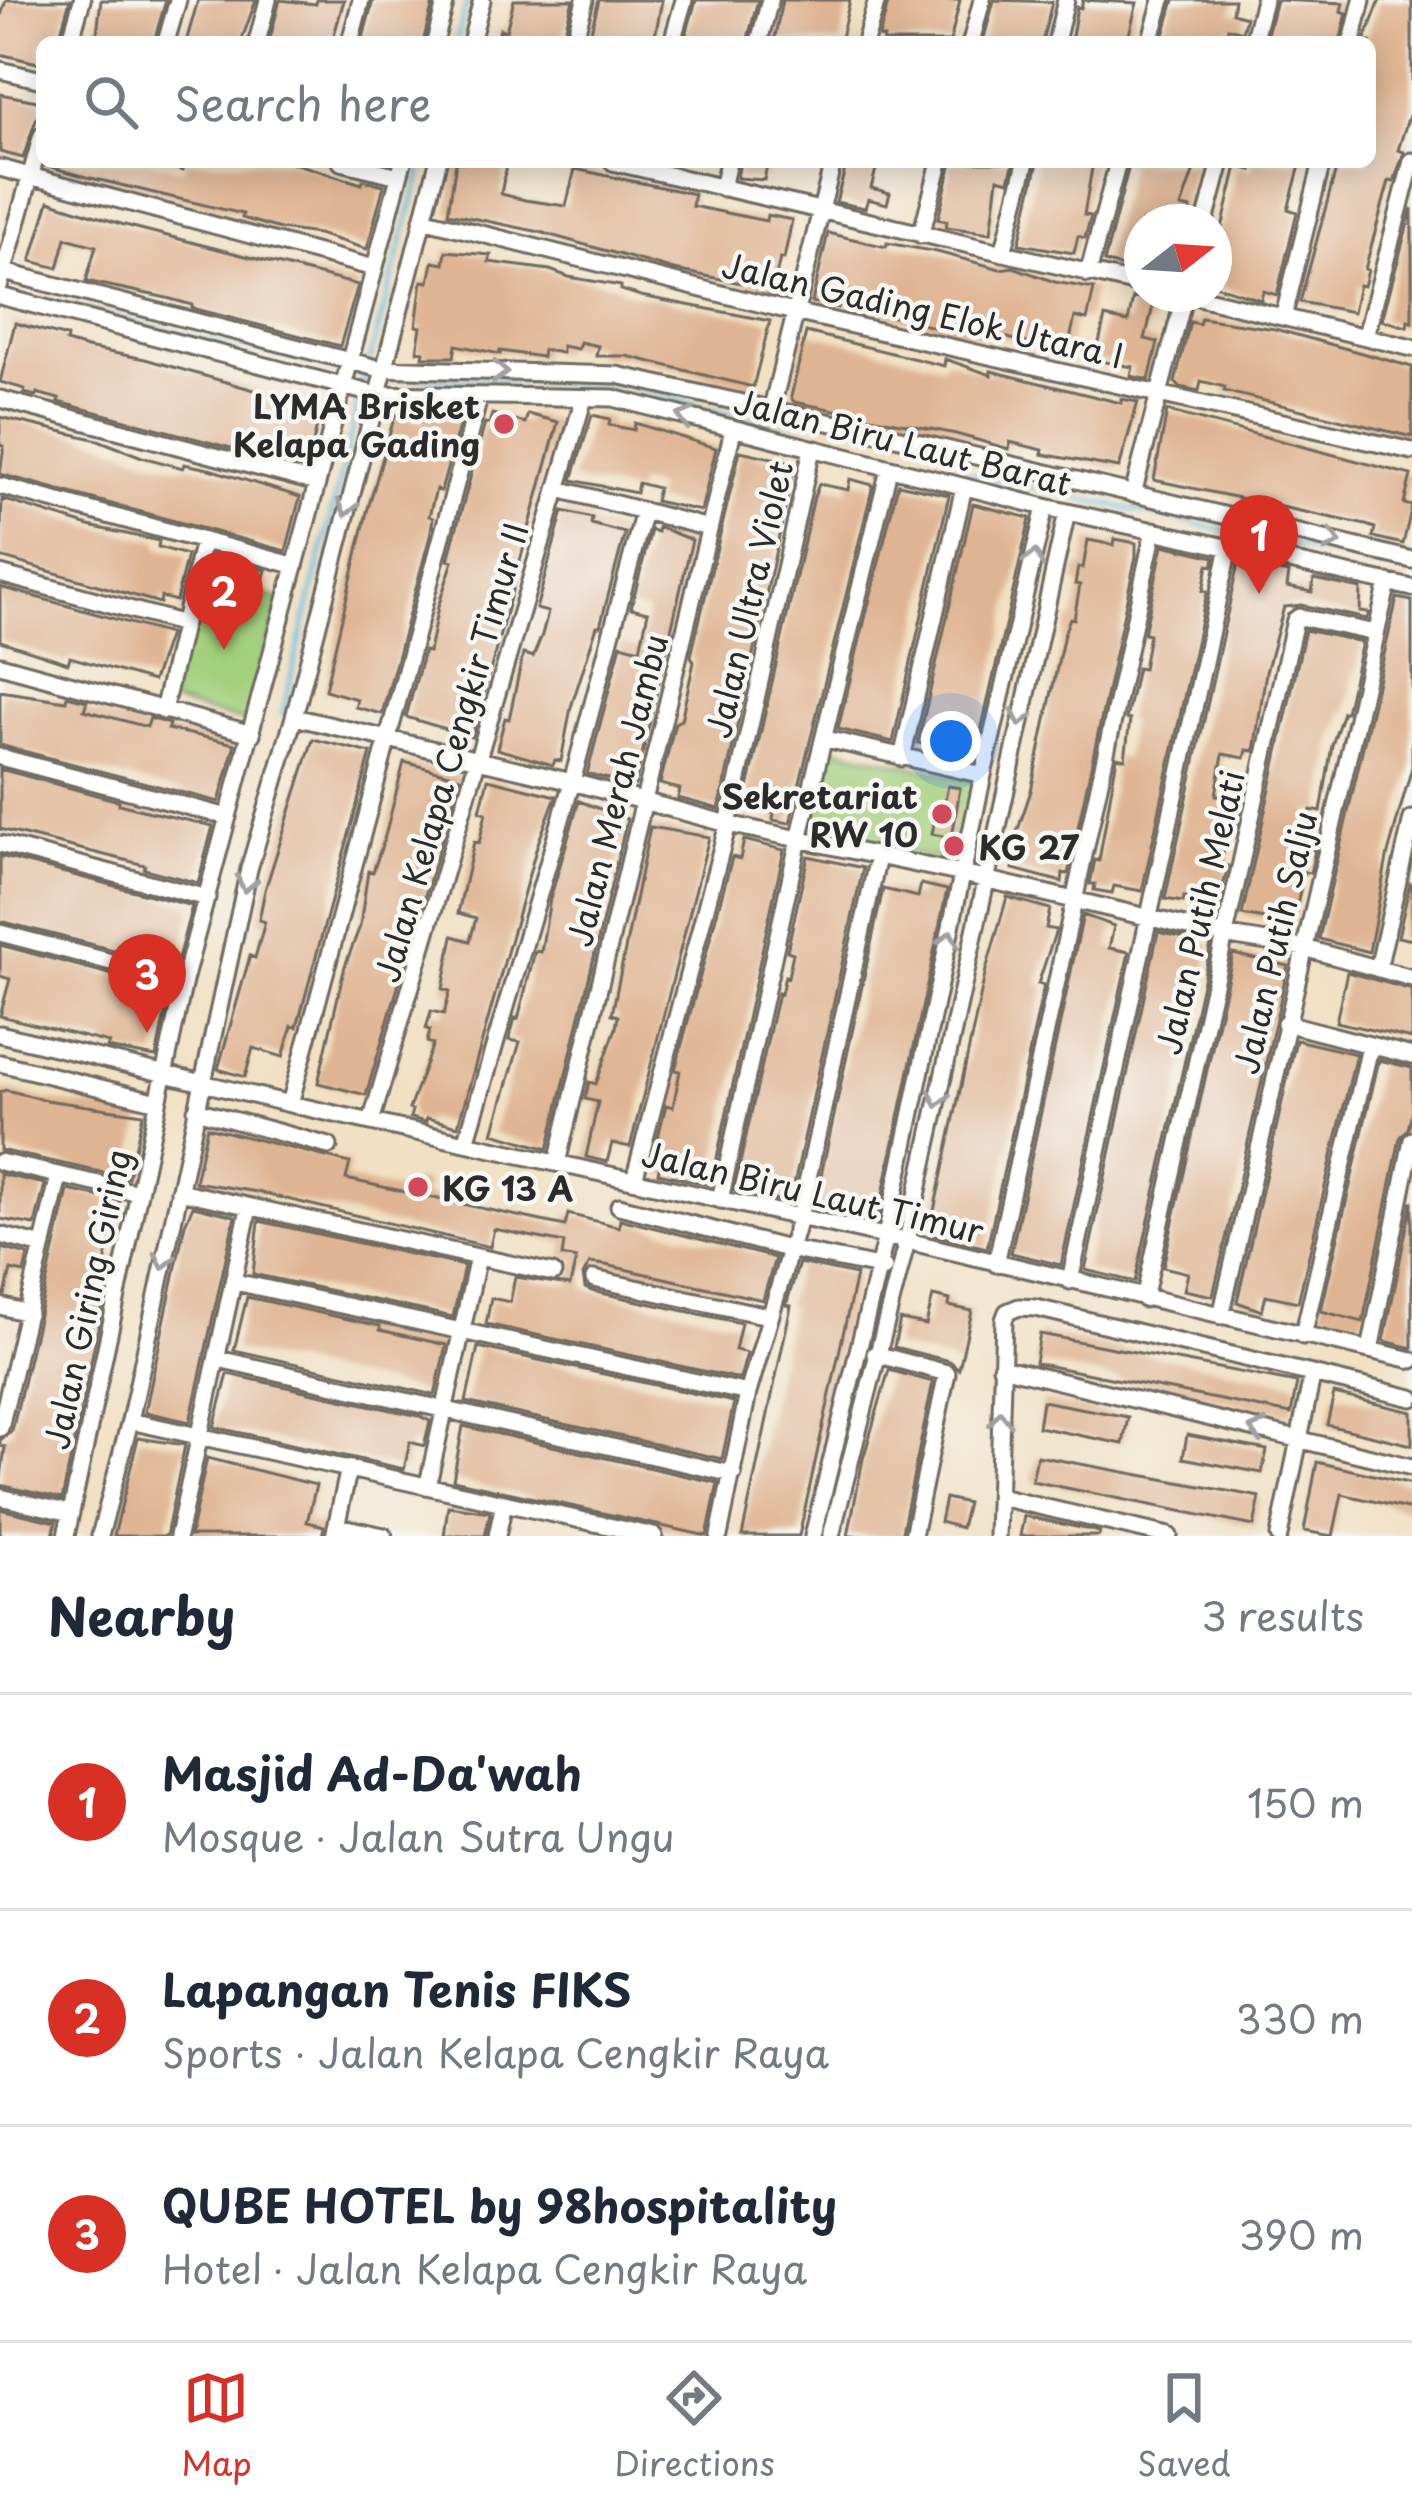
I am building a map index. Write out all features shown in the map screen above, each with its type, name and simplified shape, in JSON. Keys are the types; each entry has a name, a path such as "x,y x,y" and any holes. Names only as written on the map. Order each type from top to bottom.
{"street":[{"path":"72,36 82,0"},
{"path":"168,36 178,0"},
{"path":"259,36 268,0"},
{"path":"352,36 361,0"},
{"path":"437,36 446,0"},
{"path":"473,36 482,0"},
{"path":"576,36 585,0"},
{"path":"674,36 684,0"},
{"path":"761,36 770,0"},
{"path":"867,36 877,0"},
{"path":"973,36 982,0"},
{"path":"1057,36 1066,0"},
{"path":"1152,36 1162,0"},
{"path":"1255,36 1264,0"},
{"path":"1353,36 1362,0"},
{"path":"0,70 36,79"},
{"path":"36,154 1,276 349,375"},
{"path":"1366,335 1412,161"},
{"path":"100,1536 183,1192 200,1085 249,869 296,711 436,168"},
{"path":"650,168 1124,281"},
{"path":"722,188 727,168"},
{"path":"771,411 831,168"},
{"path":"921,235 938,168"},
{"path":"1003,253 1024,168"},
{"path":"1088,274 1116,168"},
{"path":"1210,204 1219,168"},
{"path":"1285,315 1321,168"},
{"path":"0,169 374,268"},
{"name":"Jalan Giring Giring","path":"66,1536 184,981 293,565 349,375 398,171"},
{"name":"Jalan Gading Elok Utara I","path":"422,219 794,312 1412,451"},
{"path":"0,296 349,375 381,369 617,375 1412,560"},
{"path":"1232,304 1412,348"},
{"path":"1133,494 1181,312"},
{"name":"Jalan Biru Laut Barat","path":"349,375 375,393 613,398 1045,508 1412,588"},
{"path":"290,1104 479,398"},
{"name":"Jalan Kelapa Cengkir Timur II","path":"371,1122 584,398"},
{"path":"0,399 317,483"},
{"name":"Jalan Merah Jambu","path":"556,1163 733,430"},
{"name":"Jalan Ultra Violet","path":"634,1180 728,824 812,449"},
{"path":"720,1200 799,839 889,470"},
{"path":"0,486 293,565"},
{"path":"902,758 964,487"},
{"path":"558,489 710,528"},
{"path":"813,1536 886,1239 983,775 1045,508"},
{"path":"466,1143 572,782 644,511"},
{"path":"831,1536 899,1273 1066,512"},
{"path":"996,1264 1154,530"},
{"path":"164,711 203,542"},
{"path":"1070,1281 1228,547"},
{"path":"0,574 184,624"},
{"name":"Jalan Putih Salju","path":"1221,1316 1388,582"},
{"name":"Jalan Putih Melati","path":"1144,1299 1295,620 1376,633"},
{"path":"1015,642 1037,646"},
{"path":"0,665 252,734"},
{"path":"296,711 353,723 358,730 388,739 728,824 1223,935 1304,948 1412,979"},
{"path":"826,740 983,775"},
{"path":"0,757 228,817"},
{"path":"1378,969 1412,819"},
{"path":"0,844 207,898"},
{"path":"719,1536 748,1393 798,1221 878,857"},
{"path":"0,932 184,981"},
{"path":"1285,1024 1412,1056"},
{"name":"Jalan Biru Laut Timur","path":"0,1034 200,1085 634,1180 798,1221 886,1239 907,1238 996,1264 1412,1360"},
{"path":"1303,1336 1370,1047"},
{"path":"0,1063 158,1101"},
{"path":"196,1107 329,1146"},
{"path":"1370,1350 1412,1140"},
{"path":"0,1162 140,1193"},
{"path":"0,1429 59,1176"},
{"path":"183,1192 477,1265 553,1273"},
{"name":"Jalan Biru Laut Timur","path":"619,1206 899,1273"},
{"path":"178,1536 249,1208"},
{"path":"890,1218 907,1238"},
{"path":"0,1235 43,1246"},
{"path":"428,1484 477,1265"},
{"path":"594,1279 768,1316"},
{"path":"235,1282 748,1393"},
{"path":"0,1306 28,1313"},
{"path":"997,1536 1006,1312 1023,1306 1412,1398"},
{"path":"875,1354 947,1373 913,1536"},
{"path":"218,1359 733,1474"},
{"path":"1001,1367 1412,1467"},
{"path":"1279,1536 1312,1377"},
{"path":"130,1420 654,1536"},
{"path":"349,1468 336,1531 384,1536"},
{"path":"999,1496 1169,1536"},
{"path":"0,1497 71,1514"},
{"path":"497,1536 504,1503"}],"green space":[{"path":"199,578 280,599 250,723 168,702"},
{"path":"830,747 977,781 957,864 810,830"}],"building":[{"path":"6,0 70,0 60,36 36,36 36,63 0,54 0,19"},
{"path":"101,0 166,0 156,36 97,36"},
{"path":"198,0 256,0 243,36 188,36"},
{"path":"280,0 316,4 317,0 344,0 334,36 271,36"},
{"path":"373,0 434,0 425,36 364,36"},
{"path":"514,0 573,0 564,36 498,36 500,29 506,31"},
{"path":"599,0 662,0 655,36 590,36"},
{"path":"696,0 758,0 749,36 686,36"},
{"path":"782,0 850,0 841,36 775,36"},
{"path":"889,0 960,0 951,36 879,36"},
{"path":"994,0 1052,2 1044,36 985,36"},
{"path":"1083,0 1137,3 1129,36 1072,36 1077,7 1081,8"},
{"path":"1174,0 1234,0 1232,13 1246,17 1242,32 1228,28 1220,36 1164,36"},
{"path":"1276,0 1343,3 1341,11 1347,13 1341,36 1267,36"},
{"path":"1380,0 1412,0 1412,106 1398,150 1404,152 1394,182 1389,181 1364,286 1359,285 1353,312 1300,302 1336,168 1376,168 1376,36 1366,36"},
{"path":"0,94 36,101 36,120 23,158 0,152"},
{"path":"53,168 310,168 362,184 363,180 384,185 367,249"},
{"path":"455,168 506,168 501,194 566,206 575,169 694,194 692,206 766,221 767,215 792,220 773,289 674,270 540,232 448,213"},
{"path":"739,168 767,168 764,180 737,178"},
{"path":"845,168 876,168 871,188 890,193 887,204 868,199 865,208 836,202"},
{"path":"951,168 1012,168 1009,181 998,178 991,233 946,227 947,221 938,219"},
{"path":"1037,168 1092,168 1084,215 1091,216 1085,238 1078,236 1074,253 1019,244"},
{"path":"1128,168 1195,168 1182,204 1124,204 1124,268 1104,262"},
{"path":"1237,168 1299,168 1288,209 1297,212 1277,295 1263,291 1261,300 1232,291 1232,204 1228,204"},
{"path":"49,201 358,285 340,346 167,298 86,281 96,246 66,238 58,268 31,261"},
{"path":"1412,208 1412,322 1408,320 1407,327 1382,320"},
{"path":"828,233 886,247 887,243 937,252 1000,269 1013,267 1094,289 1087,320 1075,317 1067,353 1008,338 953,332 839,303 838,308 812,302"},
{"path":"446,251 491,255 489,262 550,270 621,286 641,296 770,321 753,387 627,356 596,356 598,346 580,342 578,349 562,346 562,353 543,350 542,357 456,345 454,357 423,357 424,352 417,351 421,327 416,326 422,281 429,282 433,262 444,264"},
{"path":"1130,312 1152,312 1145,339 1158,342 1149,380 1131,376 1133,367 1095,360 1105,317 1128,322"},
{"path":"1201,318 1275,329 1412,367 1412,437 1224,391 1225,387 1201,381 1199,391 1180,387 1175,382 1190,322 1199,324"},
{"path":"15,323 67,337 66,342 87,348 145,359 321,409 307,468 24,393 25,389 0,382"},
{"path":"806,332 944,366 945,359 991,375 991,371 1121,403 1121,399 1138,402 1119,468 1042,454 1043,450 1010,442 1009,449 794,402 791,397"},
{"path":"1167,411 1411,475 1404,504 1412,506 1403,544 1373,537 1375,528 1366,525 1154,480"},
{"path":"426,412 449,419 451,414 462,416 441,491 436,489 430,536 382,714 355,707 357,699 325,690 395,415 423,422"},
{"path":"492,414 525,423 528,414 558,422 472,737 406,717 424,651 429,652 453,561 448,560 485,423 489,424"},
{"path":"592,415 610,419 609,425 634,430 635,423 716,448 701,511 655,501 658,488 638,483 636,493 572,480"},
{"path":"0,417 98,440 183,468 184,464 209,469 300,497 286,551 0,474 4,446 0,445"},
{"path":"740,451 795,463 719,809 678,798 680,789 660,784 675,723 681,720 694,662 691,656"},
{"path":"850,479 873,485 790,823 773,820 774,813 744,806 814,497 819,484 848,490"},
{"path":"898,484 949,495 893,742 838,729"},
{"path":"2,499 159,541 158,547 187,555 176,601 161,597 160,603 0,557"},
{"path":"973,504 1030,518 976,752 918,743"},
{"path":"563,511 625,533 600,626 571,707 561,761 553,765 497,749 505,718 509,719 523,654 533,657 542,635 548,612 536,609"},
{"path":"658,527 692,540 635,785 587,774 621,644 640,649 648,612 631,608 651,530 657,532"},
{"path":"1115,539 1136,543 1136,556 1068,874 1063,873 1062,882 1013,869 1019,842 1014,841 1031,791 1064,634 1070,618 1074,619 1078,567 1083,568 1088,540 1114,545"},
{"path":"1163,545 1215,557 1213,566 1208,565 1203,591 1207,592 1142,891 1114,886 1112,893 1094,890 1095,884 1090,884 1095,860 1099,861 1117,757 1125,759 1130,720 1126,719 1137,668 1143,669 1149,634 1144,633"},
{"path":"217,557 266,570 260,591 211,578"},
{"path":"1238,564 1289,573 1287,587 1312,592 1314,579 1361,589 1360,612 1369,613 1367,619 1301,605 1284,607 1266,672 1254,751 1247,750 1245,758 1223,754 1216,795 1242,799 1235,834 1227,832 1221,865 1228,866 1219,903 1165,899"},
{"path":"0,587 169,634 153,681 70,657 68,663 0,641"},
{"path":"1397,598 1412,601 1412,767 1388,853 1369,952 1319,939"},
{"path":"1305,630 1362,642 1346,712 1332,745 1321,812 1311,810 1305,848 1315,850 1310,873 1304,872 1293,924 1242,915"},
{"path":"0,691 66,701 67,696 87,701 84,710 147,727 150,718 169,724 168,729 235,744 219,802 0,745"},
{"path":"313,739 371,753 297,1027 292,1026 283,1057 253,1048 245,1077 218,1069 250,956 255,958 265,922 259,920 265,890"},
{"path":"404,762 460,777 366,1095 318,1083 345,966 360,926 368,871 373,872 385,836"},
{"path":"0,769 213,826 198,883 0,829"},
{"path":"488,779 556,796 537,846 458,1126 427,1118 426,1122 410,1118 409,1109 433,1044 427,1042 430,1030 426,1029 431,1011 444,1014 450,991 443,989 453,936 470,941 476,918 458,913 474,842 479,843 486,813 480,811"},
{"name":"Sekretariat RW 10","path":"948,786 960,788 952,838 932,834 938,803 944,804"},
{"path":"579,801 627,819 548,1149 493,1133 520,1042 509,1040 535,951 541,952 550,899"},
{"path":"650,827 709,837 630,1147 612,1143 607,1162 586,1157 598,1102 585,1099 589,1082 596,1084 616,1028 618,1016 612,1014"},
{"path":"744,840 784,850 711,1185 658,1173 662,1154 654,1153 666,1105 673,1107 680,1071 675,1070 732,857 740,859"},
{"path":"0,856 192,906 176,966 0,921"},
{"path":"808,856 863,868 790,1203 734,1190 778,993 788,977 793,953 787,951"},
{"path":"921,884 947,890 877,1222 814,1208 883,889 918,897"},
{"path":"1412,884 1412,940 1398,937"},
{"path":"1007,897 1050,909 1046,928 1056,930 1038,984 1044,985 987,1248 929,1234 986,970"},
{"path":"1083,915 1114,926 1109,948 1129,952 1061,1265 1011,1253"},
{"path":"1158,932 1211,944 1135,1282 1085,1270"},
{"path":"0,945 170,990 156,1057 107,1048 109,1043 0,1016 10,979 0,976"},
{"path":"1233,954 1288,966 1213,1296 1184,1290 1188,1273 1163,1267"},
{"path":"1347,972 1412,990 1412,1039 1336,1022"},
{"path":"1296,1040 1356,1054 1298,1302 1266,1295 1262,1311 1237,1302"},
{"path":"1379,1060 1412,1068 1412,1112 1400,1138 1363,1322 1321,1311"},
{"path":"0,1092 143,1114 128,1178 0,1150"},
{"path":"207,1127 350,1163 346,1179 411,1193 413,1181 426,1183 424,1196 565,1226 568,1214 619,1227 620,1219 775,1258 763,1300 606,1265 590,1263 583,1275 585,1288 592,1291 741,1323 735,1350 747,1353 740,1379 486,1324 491,1298 510,1302 515,1277 570,1285 576,1259 562,1256 564,1243 494,1229 490,1247 195,1182"},
{"path":"0,1174 45,1184 35,1225 0,1219"},
{"path":"68,1190 120,1201 100,1284 107,1285 62,1499 0,1485 5,1447 0,1440 12,1431"},
{"path":"1412,1201 1412,1348 1384,1341"},
{"path":"193,1206 235,1216 190,1422 145,1412 185,1224"},
{"path":"259,1221 464,1266 453,1317 253,1274"},
{"path":"2,1248 28,1255 24,1273 11,1270 5,1295 0,1294"},
{"path":"799,1263 856,1275 799,1536 742,1536 791,1306 786,1305"},
{"path":"933,1296 972,1311 959,1369 950,1361 894,1347 900,1320 926,1325"},
{"path":"247,1297 446,1345 435,1395 234,1350"},
{"path":"1040,1334 1297,1383 1291,1414 1035,1363"},
{"path":"478,1347 734,1402 722,1459 466,1402"},
{"path":"889,1370 933,1382 901,1536 848,1536 863,1459"},
{"path":"228,1374 419,1416 430,1421 424,1446 410,1442 404,1469 214,1427"},
{"path":"1334,1394 1412,1412 1412,1445 1327,1425"},
{"path":"1042,1401 1128,1417 1123,1444 1038,1427"},
{"path":"463,1426 718,1483 707,1536 453,1480"},
{"path":"1187,1435 1267,1450 1262,1473 1183,1458"},
{"path":"138,1438 185,1445 166,1536 114,1536"},
{"path":"1037,1456 1260,1497 1254,1526 1032,1481"},
{"path":"207,1458 316,1485 307,1522 324,1526 322,1536 190,1536"},
{"path":"1317,1462 1412,1484 1412,1510 1342,1494 1333,1536 1304,1531"},
{"path":"945,1498 967,1503 961,1528 940,1522"},
{"path":"448,1506 490,1512 485,1536 444,1536"},
{"path":"0,1509 56,1522 53,1536 0,1536"},
{"path":"1024,1516 1100,1532 1099,1536 1020,1536"}],"waterway":[{"path":"458,36 468,0"},
{"path":"370,359 422,168"},
{"path":"46,301 366,376 620,385 895,457 1412,572"},
{"path":"282,715 365,376"}],"place":[{"name":"LYMA Brisket Kelapa Gading","path":"504,424"},
{"name":"Masjid Ad-Da'wah","path":"1259,594"},
{"name":"Lapangan Tenis FIKS","path":"224,650"},
{"name":"Sekretariat RW 10","path":"942,814"},
{"name":"KG 27","path":"954,846"},
{"name":"QUBE HOTEL by 98hospitality","path":"147,1033"},
{"name":"KG 13 A","path":"418,1187"}]}
